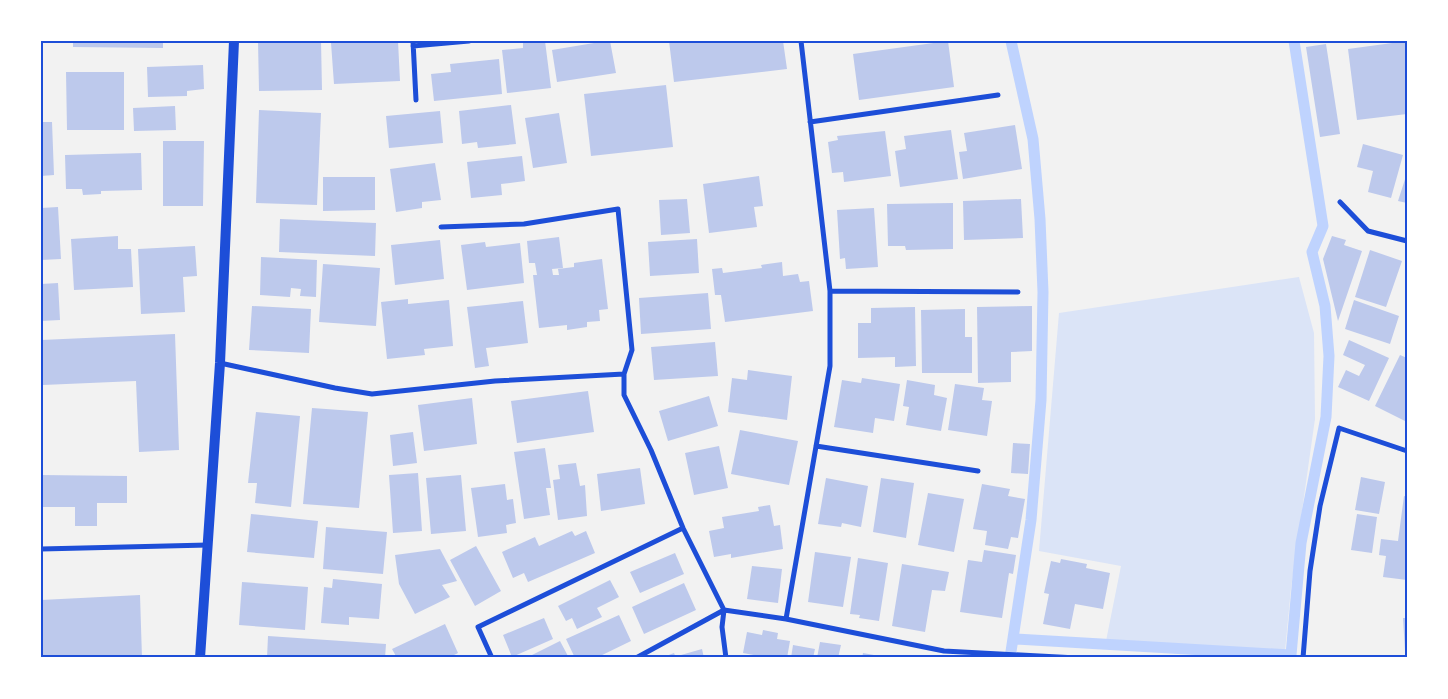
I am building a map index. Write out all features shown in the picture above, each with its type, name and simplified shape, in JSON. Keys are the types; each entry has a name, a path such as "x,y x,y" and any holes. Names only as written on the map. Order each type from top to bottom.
{"main road":[{"path":"200,658 220,362 234,41"}],"street":[{"path":"416,100 413,44 469,41"},
{"path":"786,620 830,366 830,291 801,41"},
{"path":"810,122 998,95"},
{"path":"1340,202 1368,230 1407,241"},
{"path":"441,227 524,224 618,209 632,350 624,374 624,395 651,450 683,528 724,610 722,626 726,658"},
{"path":"830,291 1018,292"},
{"path":"220,362 335,388 372,394 495,381 624,374"},
{"path":"1303,658 1313,552 1320,506 1339,428 1407,452"},
{"path":"816,446 978,471"},
{"path":"492,658 478,626 683,528"},
{"path":"41,549 208,545"},
{"path":"636,658 724,610 786,620 944,651 1077,658"}],"shaded area":[{"path":"1299,277 1314,333 1315,419 1291,588 1285,651 1105,646 1121,566 1039,551 1059,313"}],"building":[{"path":"73,41 163,41 163,48 73,47"},
{"path":"258,41 321,41 322,90 259,91"},
{"path":"398,41 400,81 334,84 331,43"},
{"path":"545,41 551,88 507,93 502,50 523,48 523,42"},
{"path":"610,41 616,73 557,82 552,50"},
{"path":"669,41 783,41 787,69 674,82"},
{"path":"948,41 954,87 859,100 853,54"},
{"path":"1407,41 1407,114 1357,120 1348,49"},
{"path":"1326,44 1340,134 1320,137 1306,47"},
{"path":"499,59 502,94 434,101 431,74 451,72 450,64"},
{"path":"203,65 204,89 187,91 187,96 148,97 147,67"},
{"path":"66,72 124,72 124,130 67,130"},
{"path":"666,85 673,147 591,156 584,94"},
{"path":"511,105 516,144 478,148 477,142 462,144 459,111"},
{"path":"175,106 176,130 134,131 133,108"},
{"path":"259,110 321,113 317,205 256,203"},
{"path":"440,111 443,143 389,148 386,116"},
{"path":"559,113 567,163 533,168 525,118"},
{"path":"41,122 52,122 54,175 41,176"},
{"path":"1015,125 1022,169 963,179 959,152 967,151 964,133"},
{"path":"951,130 958,179 900,187 895,151 906,149 904,136"},
{"path":"885,131 891,176 844,182 843,172 832,173 828,142 838,140 837,136"},
{"path":"163,141 204,141 203,206 163,206"},
{"path":"1363,144 1403,155 1391,198 1368,192 1373,171 1357,167"},
{"path":"141,153 142,190 101,191 101,194 83,195 82,189 66,189 65,155"},
{"path":"522,156 525,181 501,184 502,195 471,198 467,162"},
{"path":"435,163 441,200 422,202 422,208 396,212 390,169"},
{"path":"1407,173 1407,203 1398,201"},
{"path":"759,176 763,206 754,207 757,227 709,233 703,184"},
{"path":"323,177 375,177 375,210 323,211"},
{"path":"687,199 690,233 661,235 659,200"},
{"path":"1021,199 1023,238 964,240 963,201"},
{"path":"953,203 953,249 906,250 905,246 888,246 887,204"},
{"path":"58,207 61,259 41,260 41,208"},
{"path":"874,208 878,267 846,269 845,258 840,259 837,210"},
{"path":"280,219 376,223 375,256 279,252"},
{"path":"118,236 118,249 131,249 133,287 74,290 71,239"},
{"path":"1332,236 1346,240 1344,245 1362,251 1338,321 1323,259"},
{"path":"559,237 563,268 552,269 553,275 559,275 558,269 574,267 574,263 602,259 608,309 599,310 600,321 587,322 587,327 567,330 567,325 539,328 533,275 537,275 535,263 529,263 527,241"},
{"path":"697,239 699,273 650,276 648,242"},
{"path":"440,240 444,279 395,285 391,245"},
{"path":"485,242 486,247 520,243 524,283 467,290 461,245"},
{"path":"195,246 197,276 183,277 185,312 141,314 138,249"},
{"path":"1370,250 1402,261 1386,307 1355,297"},
{"path":"261,257 317,260 316,297 300,296 301,289 291,288 290,297 260,295"},
{"path":"782,262 783,276 798,274 800,282 809,281 813,311 725,322 721,295 715,295 712,269 722,268 723,273 762,268 761,265"},
{"path":"323,264 380,268 376,326 319,322"},
{"path":"58,283 60,320 41,321 41,284"},
{"path":"708,293 711,329 641,334 639,298"},
{"path":"408,299 408,304 449,300 453,346 424,349 425,355 387,359 381,302"},
{"path":"1354,300 1399,316 1390,344 1345,329"},
{"path":"523,301 528,343 486,348 489,366 475,368 467,307"},
{"path":"252,306 311,309 309,353 249,350"},
{"path":"1032,306 1032,351 1011,352 1011,382 978,383 977,307"},
{"path":"915,307 916,366 895,367 895,357 858,358 858,323 871,323 871,308"},
{"path":"965,309 965,337 972,337 972,373 922,373 921,310"},
{"path":"175,334 179,450 139,452 136,381 43,385 41,340"},
{"path":"1349,340 1389,358 1369,401 1338,387 1346,370 1359,376 1365,365 1343,355"},
{"path":"715,342 718,376 654,380 651,347"},
{"path":"1400,355 1407,358 1407,422 1375,406"},
{"path":"748,370 792,376 787,420 728,412 732,378 747,380"},
{"path":"862,378 900,384 894,421 875,418 873,433 834,427 842,380 861,383"},
{"path":"907,380 935,385 934,395 947,398 941,431 906,425 909,407 903,406"},
{"path":"955,384 984,388 982,400 992,401 987,436 948,430"},
{"path":"588,391 594,432 517,443 511,401"},
{"path":"709,396 718,426 668,441 659,411"},
{"path":"472,398 477,444 424,451 418,405"},
{"path":"312,408 368,412 359,508 303,504"},
{"path":"256,412 300,416 291,507 255,503 257,483 248,483"},
{"path":"740,430 798,441 789,485 731,474"},
{"path":"413,432 417,463 393,466 390,435"},
{"path":"1013,443 1030,444 1028,474 1011,473"},
{"path":"719,446 728,488 694,495 685,453"},
{"path":"545,448 551,488 546,488 550,515 524,519 514,452"},
{"path":"576,463 580,486 585,485 587,516 558,520 553,480 560,479 558,465"},
{"path":"640,468 645,504 601,511 597,474"},
{"path":"418,473 422,531 393,533 389,475"},
{"path":"41,475 127,476 127,503 97,503 97,526 75,526 75,507 41,507"},
{"path":"461,475 466,531 431,534 426,478"},
{"path":"1361,477 1385,482 1379,514 1355,510"},
{"path":"826,478 868,486 861,527 842,523 841,527 818,524"},
{"path":"881,478 914,483 906,538 873,532"},
{"path":"505,484 507,500 513,499 516,523 506,525 507,533 478,537 471,488"},
{"path":"982,484 1010,489 1008,496 1025,499 1018,538 1011,537 1008,549 985,545 987,531 973,529"},
{"path":"928,493 964,499 954,552 918,545"},
{"path":"1404,496 1407,497 1407,580 1383,577 1386,556 1379,555 1381,539 1398,541"},
{"path":"770,505 774,526 780,525 783,549 731,558 731,554 714,557 709,531 724,528 722,517 759,511 758,507"},
{"path":"251,514 318,521 314,558 247,552"},
{"path":"1357,514 1377,517 1372,553 1351,550"},
{"path":"326,527 387,532 383,574 323,569"},
{"path":"572,531 575,536 586,531 595,553 528,582 524,573 513,578 502,552 535,537 539,546"},
{"path":"476,546 501,591 475,606 450,560"},
{"path":"440,549 457,581 442,585 450,597 415,614 399,584 395,555"},
{"path":"984,550 1016,555 1013,574 1009,573 1002,618 960,612 968,560 982,562"},
{"path":"815,552 851,557 843,607 808,602"},
{"path":"675,553 684,574 640,593 630,572"},
{"path":"858,558 888,563 879,621 859,618 860,615 850,614"},
{"path":"1061,559 1087,564 1086,568 1110,573 1103,609 1075,604 1070,629 1043,624 1049,594 1044,593 1051,561 1060,563"},
{"path":"902,564 949,572 945,591 932,590 925,632 892,626"},
{"path":"752,566 782,569 778,603 747,599"},
{"path":"333,579 382,584 379,619 349,617 349,625 321,623 324,587 332,588"},
{"path":"610,580 619,597 597,608 602,617 577,629 572,618 566,621 558,606"},
{"path":"242,582 308,587 305,630 239,625"},
{"path":"684,583 696,610 644,634 632,607"},
{"path":"140,595 142,658 41,658 41,600"},
{"path":"619,615 631,641 596,658 575,658 566,639"},
{"path":"544,618 553,639 512,657 503,635"},
{"path":"1403,618 1407,618 1407,651 1405,651"},
{"path":"445,624 458,653 448,658 397,658 392,649"},
{"path":"763,630 778,633 777,639 790,641 787,658 759,658 759,656 743,653 747,632 762,635"},
{"path":"268,636 386,644 385,658 267,658"},
{"path":"560,641 569,658 526,658"},
{"path":"820,642 841,645 838,658 817,658"},
{"path":"793,645 815,649 813,658 791,658"},
{"path":"702,649 704,658 682,658 681,655"},
{"path":"674,653 676,658 661,658"},
{"path":"863,653 885,657 885,658 862,658"}],"waterway":[{"path":"1010,658 1031,520 1041,400 1043,292 1040,219 1033,139 1011,41"},
{"path":"1014,639 1291,655 1301,543 1326,417 1329,356 1325,306 1312,252 1323,226 1294,41"}]}
